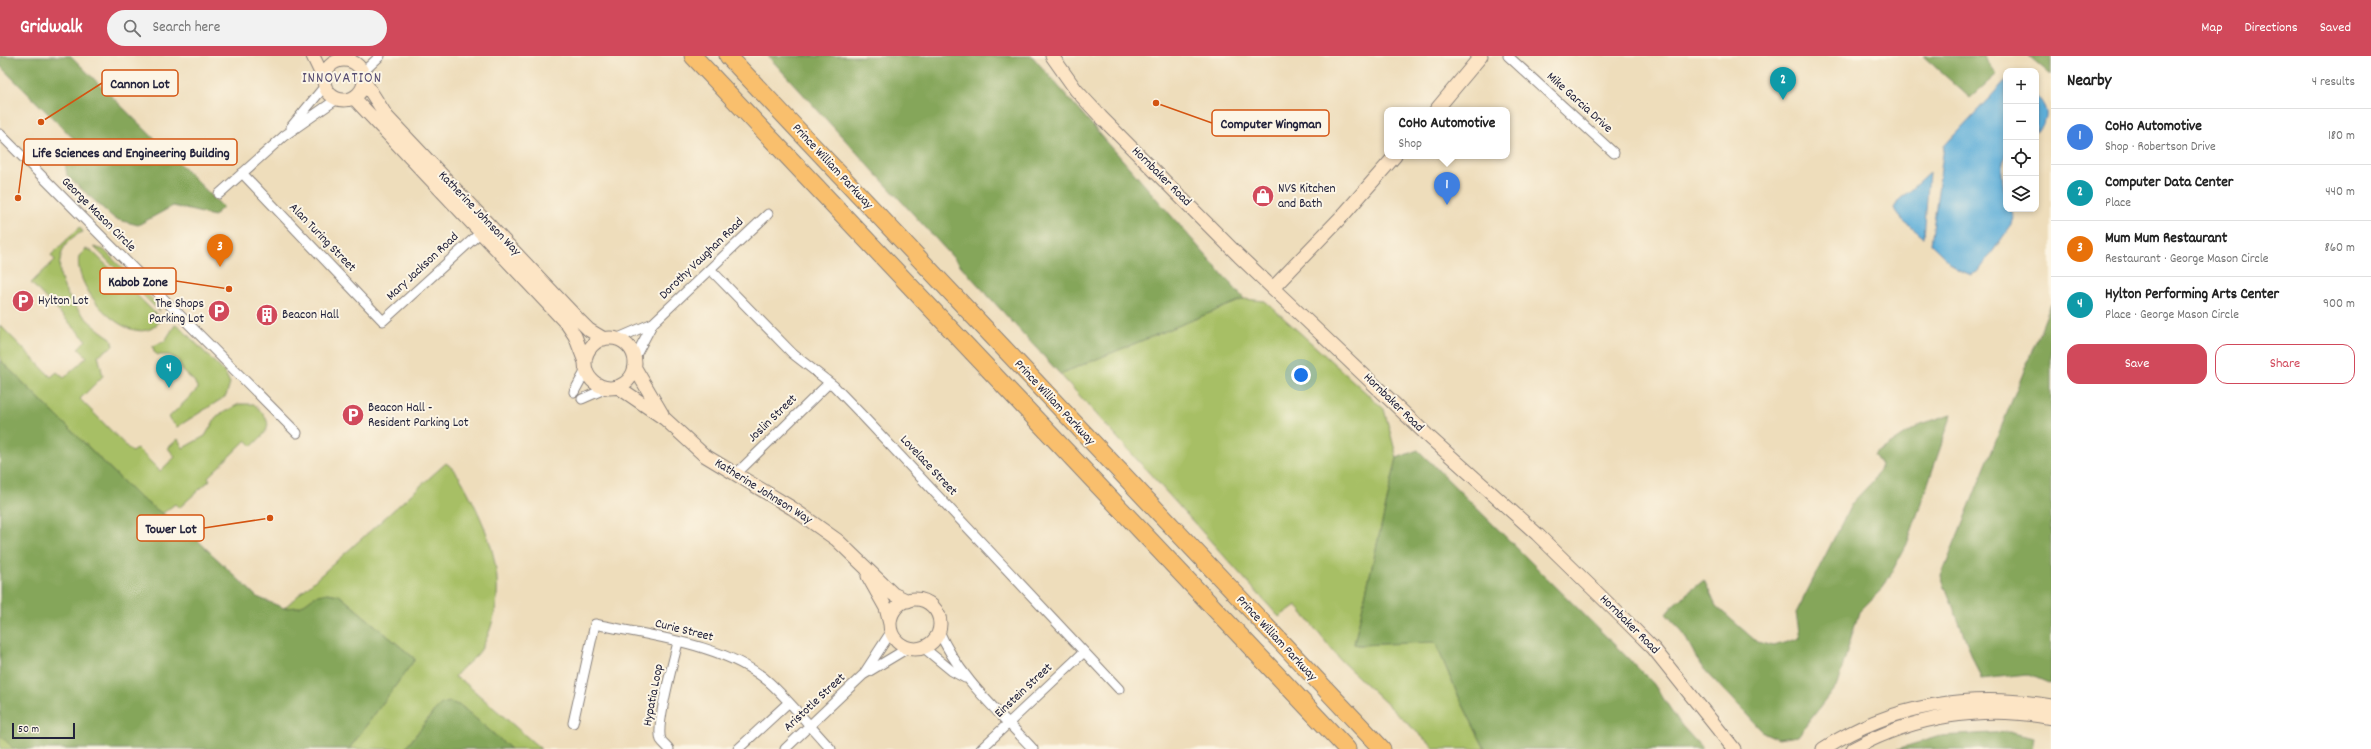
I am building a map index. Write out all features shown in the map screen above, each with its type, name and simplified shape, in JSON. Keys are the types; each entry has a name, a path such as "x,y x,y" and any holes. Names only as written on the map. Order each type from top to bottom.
{"highway":[{"name":"Prince William Parkway","path":"693,56 1347,749"},
{"name":"Prince William Parkway","path":"728,56 1382,749"}],"street":[{"path":"313,56 331,96 337,99 346,100 354,98 362,89 363,76 380,56"},
{"name":"Hornbaker Road","path":"1052,56 1076,90 1101,117 1239,256 1427,435 1537,534 1654,649 1734,749"},
{"path":"1438,107 1481,56"},
{"name":"Mike Garcia Drive","path":"1508,56 1614,153"},
{"path":"284,136 324,82 329,65 344,58 355,63 363,76"},
{"name":"Katherine Johnson Way","path":"363,76 387,117 426,159 588,330 610,339"},
{"name":"Katherine Johnson Way","path":"354,98 567,324 575,336 585,366"},
{"path":"219,194 284,136 337,99"},
{"name":"George Mason Circle","path":"0,134 297,433"},
{"path":"1273,288 1345,213 1392,159"},
{"name":"Alan Turing Street","path":"242,173 383,321"},
{"name":"Dorothy Vaughan Road","path":"635,363 653,323 768,214"},
{"name":"Mary Jackson Road","path":"383,321 480,232"},
{"name":"Lovelace Street","path":"710,269 793,354 829,382 861,414 1119,689"},
{"name":"Dorothy Vaughan Road","path":"610,339 653,323"},
{"path":"574,392 585,366 590,347 610,339 626,343 635,363 628,380 582,399"},
{"name":"Katherine Johnson Way","path":"635,363 665,419"},
{"path":"585,366 596,384 612,387"},
{"name":"Joslin Street","path":"736,474 829,382"},
{"name":"Katherine Johnson Way","path":"612,387 665,419 704,455 792,508 837,540 893,594 908,601"},
{"name":"Katherine Johnson Way","path":"861,564 886,608 891,628"},
{"path":"918,600 933,607 940,622 939,631 931,644 924,648 908,648 900,645 891,628 896,608 908,601 918,600"},
{"name":"Curie Street","path":"573,723 595,624 678,642 735,659 768,682 831,749"},
{"name":"Aristotle Street","path":"863,675 891,628"},
{"path":"939,631 948,650 967,678 1033,749"},
{"name":"Hypatia Loop","path":"669,749 661,740 660,732 662,714 678,642"},
{"name":"Aristotle Street","path":"785,749 863,675 908,648"},
{"path":"924,648 952,671 967,678"},
{"name":"Einstein Street","path":"981,749 1084,652"},
{"path":"1823,749 1877,721 1910,710 1941,703 1985,699 2009,700 2051,706"},
{"path":"738,749 788,703"},
{"path":"1853,749 1912,724 1955,715 1999,712 2051,718"}],"green space":[{"path":"0,56 71,56 223,207 214,216 173,206 138,225 115,219 67,176 65,163 81,146 0,66"},
{"path":"768,56 1032,56 1244,299 1060,374"},
{"path":"1923,56 1983,56 1997,74 1970,98"},
{"path":"2029,56 2051,56 2051,75"},
{"path":"80,227 83,232 71,239 63,250 60,263 61,276 65,289 80,312 90,322 111,338 113,346 98,355 103,376 80,399 132,452 137,448 160,471 175,457 168,448 178,439 183,448 205,436 217,416 239,404 254,404 265,416 267,421 268,426 263,435 252,446 246,440 208,477 210,480 179,508 175,504 162,514 139,497 0,360 0,325 51,377 57,372 64,378 87,357 78,348 86,340 31,283 55,260 51,255"},
{"path":"94,247 104,250 156,303 160,312"},
{"path":"86,249 92,251 157,315 159,322 148,330 135,330 121,324 107,314 95,301 85,286 79,270 79,256"},
{"path":"1244,299 1265,301 1384,409 1397,458 1354,644 1435,641 1456,691 1485,749 1435,749 1341,661 1296,605 1279,617 1060,374"},
{"path":"2051,304 2051,684 2027,674 1981,679 1941,576"},
{"path":"175,325 179,326 225,373 230,383 226,396 177,427 168,418 198,389 194,381 183,371 178,360 169,355 158,355 154,352 153,346 165,341"},
{"path":"0,360 139,497 190,533 257,597 284,608 300,607 315,596 327,593 339,595 415,659 349,749 14,749 0,735"},
{"path":"1952,414 1907,544 1883,588 1859,612 1837,685 1798,736 1778,739 1763,732 1701,666 1682,631 1666,614 1674,604 1704,580 1716,606 1757,642 1774,646 1800,638 1796,613 1852,503 1874,480 1881,465 1874,455 1921,424"},
{"path":"1418,450 1653,683 1682,726 1703,749 1485,749 1456,691 1435,642 1354,644 1397,458"},
{"path":"446,463 455,471 461,480 481,519 493,555 497,592 495,610 490,629 482,648 455,677 464,682 541,749 511,749 461,706 435,710 405,749 349,749 415,659 339,595 320,595 300,607 284,608"},
{"path":"450,702 461,706 511,749 405,749 435,710 441,704"},
{"path":"2010,732 2034,738 2032,749 1897,749 1940,736"},
{"path":"0,735 14,749 0,749"}],"water":[{"path":"2003,83 2003,212 2012,212 2014,218 2012,224 1979,271 1971,275 1957,269 1931,244 1944,146"},
{"path":"2039,99 2046,114 2046,118 2039,129"},
{"path":"1929,173 1923,237 1898,216 1894,208 1899,200"}],"place":[{"name":"Computer Data Center","path":"1783,100"},
{"name":"Computer Wingman","path":"1156,103"},
{"name":"Cannon Lot","path":"41,122"},
{"name":"NVS Kitchen and Bath","path":"1263,196"},
{"name":"Life Sciences and Engineering Building","path":"18,198"},
{"name":"CoHo Automotive","path":"1447,205"},
{"name":"Mum Mum Restaurant","path":"220,267"},
{"name":"Kabob Zone","path":"229,289"},
{"name":"Hylton Lot","path":"23,301"},
{"name":"The Shops Parking Lot","path":"219,311"},
{"name":"Beacon Hall","path":"267,315"},
{"name":"Hylton Performing Arts Center","path":"169,388"},
{"name":"Beacon Hall - Resident Parking Lot","path":"353,415"},
{"name":"Tower Lot","path":"270,518"}],"district":[{"name":"INNOVATION","path":"342,79"}]}
